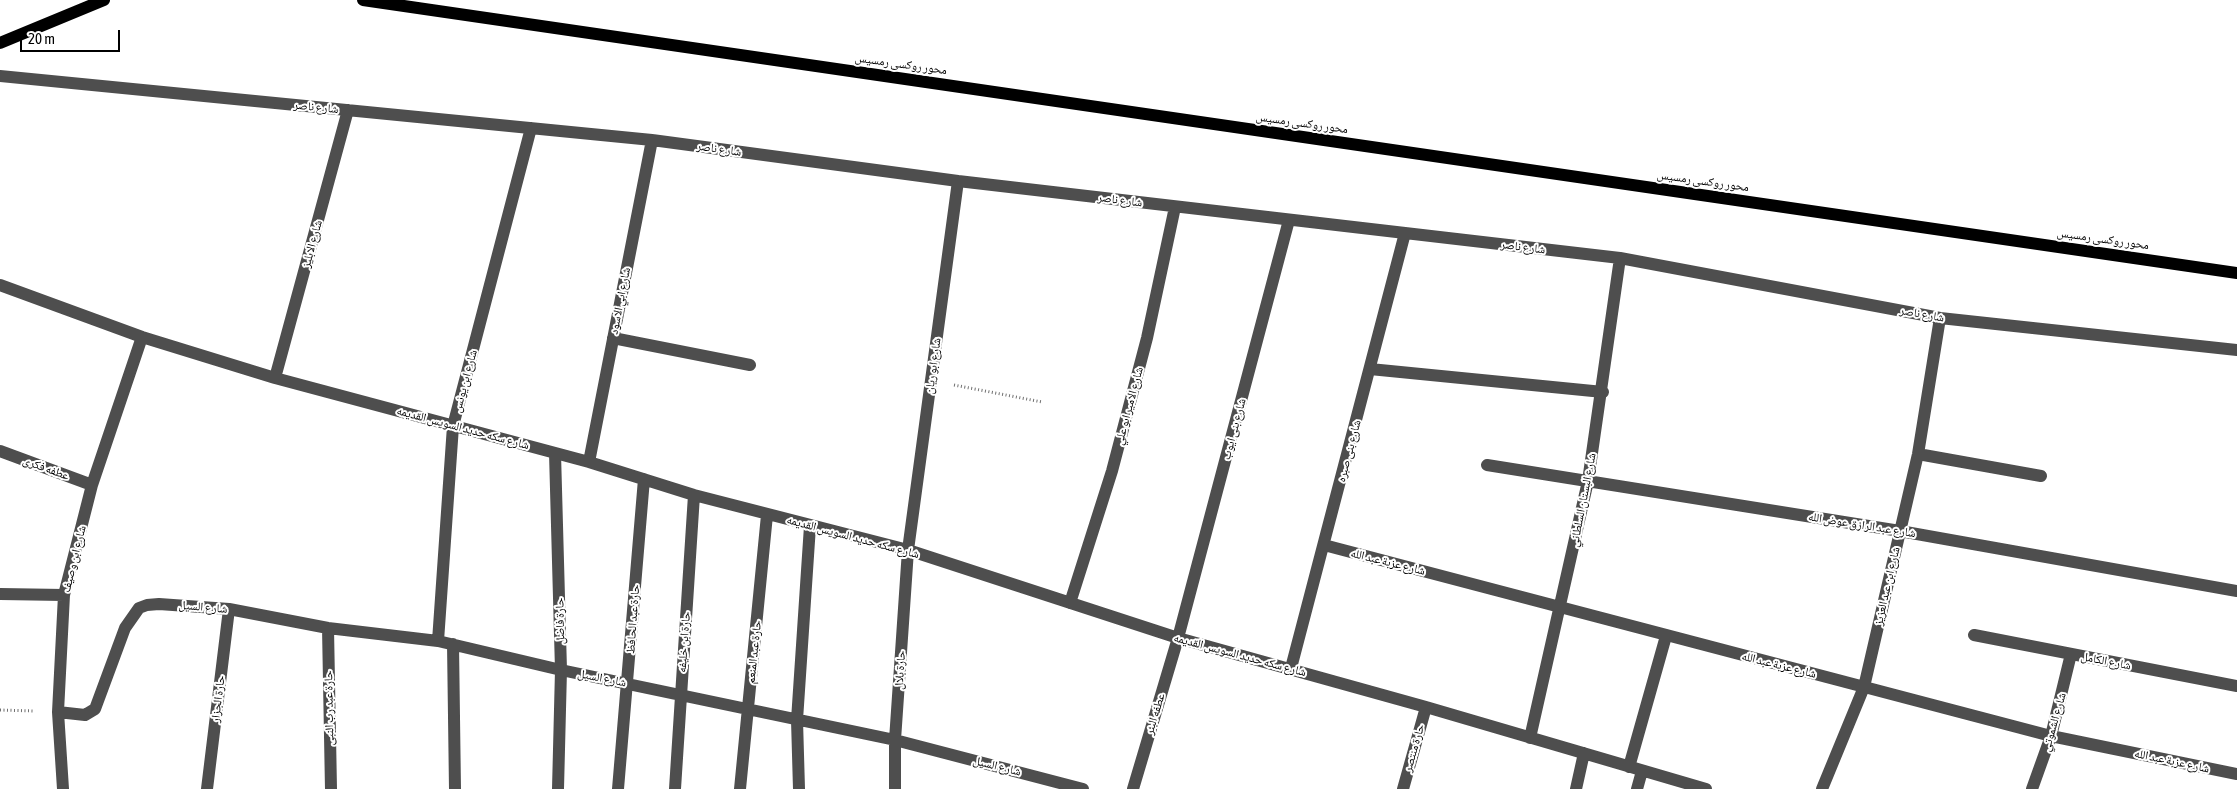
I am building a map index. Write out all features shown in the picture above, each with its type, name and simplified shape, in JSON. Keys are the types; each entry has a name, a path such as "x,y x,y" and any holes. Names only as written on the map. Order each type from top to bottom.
{"main road":[{"path":"0,43 104,0"},
{"name":"محور روكسى رمسيس","path":"363,0 2237,273"}],"street":[{"name":"شارع ناصر","path":"0,76 652,140 958,181 1620,258 1940,318 2237,350"},
{"name":"شارع الابليز","path":"275,378 348,110"},
{"name":"شارع ابن يونس","path":"438,641 453,426 531,128"},
{"name":"شارع ابي الاسود","path":"589,462 652,140"},
{"name":"شارع ابو ريان","path":"908,550 958,181"},
{"name":"شارع الامير ابو علي","path":"1070,603 1112,471 1147,338 1175,206"},
{"name":"شارع بنى ايوب","path":"1178,638 1289,220"},
{"name":"شارع بنى صبره","path":"1291,668 1405,233"},
{"name":"شارع البستان السلطاني","path":"1530,738 1588,481 1620,258"},
{"name":"شارع سكه حديد السويس القديمه","path":"0,285 142,337 275,378 589,462 694,495 767,515 908,550 1178,638 1291,668 1629,766 1683,786 1706,789"},
{"name":"شارع ابن عبد العزيز","path":"1822,789 1864,687 1918,454 1940,318"},
{"name":"شارع ابن وصيف","path":"63,789 58,712 64,595 92,485 142,337"},
{"path":"613,338 750,365"},
{"path":"1370,369 1602,392"},
{"name":"عطفه فكرى","path":"0,451 92,485"},
{"name":"حارة فاضل","path":"555,453 561,670 558,789"},
{"path":"1918,454 2041,476"},
{"name":"شارع عبد الرازق عوض الله","path":"1487,466 1900,531 2237,590"},
{"name":"حارة عبد الحافظ","path":"618,789 644,479"},
{"name":"حارة ابن خليفه","path":"675,789 694,495"},
{"name":"حارة عبد المنعم","path":"740,789 767,515"},
{"path":"799,789 797,720 810,526"},
{"name":"شارع عزبة عبد الله","path":"1324,546 1561,606 1666,636 2051,736 2237,774"},
{"name":"حارة بلال","path":"895,789 895,740 908,550"},
{"path":"0,594 64,595"},
{"name":"شارع السيل","path":"58,712 85,715 95,709 125,628 139,608 147,605 229,609 328,628 453,644 561,670 895,740 1052,785 1083,789"},
{"name":"حارة الجزار","path":"207,789 229,609"},
{"name":"حارة عبد رب النبى","path":"328,628 330,789"},
{"name":"شارع الكامل","path":"1974,635 2237,686"},
{"path":"1629,766 1666,636"},
{"name":"عطفه البئر","path":"1133,789 1178,638"},
{"path":"453,644 455,789"},
{"name":"شارع الشموتي","path":"2032,789 2051,736 2072,654"},
{"name":"حارة منتصر","path":"1403,789 1426,707"},
{"path":"1576,789 1584,754"},
{"path":"1637,789 1642,771"}],"path":[{"path":"931,380 1042,402"},
{"path":"0,710 58,712"}]}
